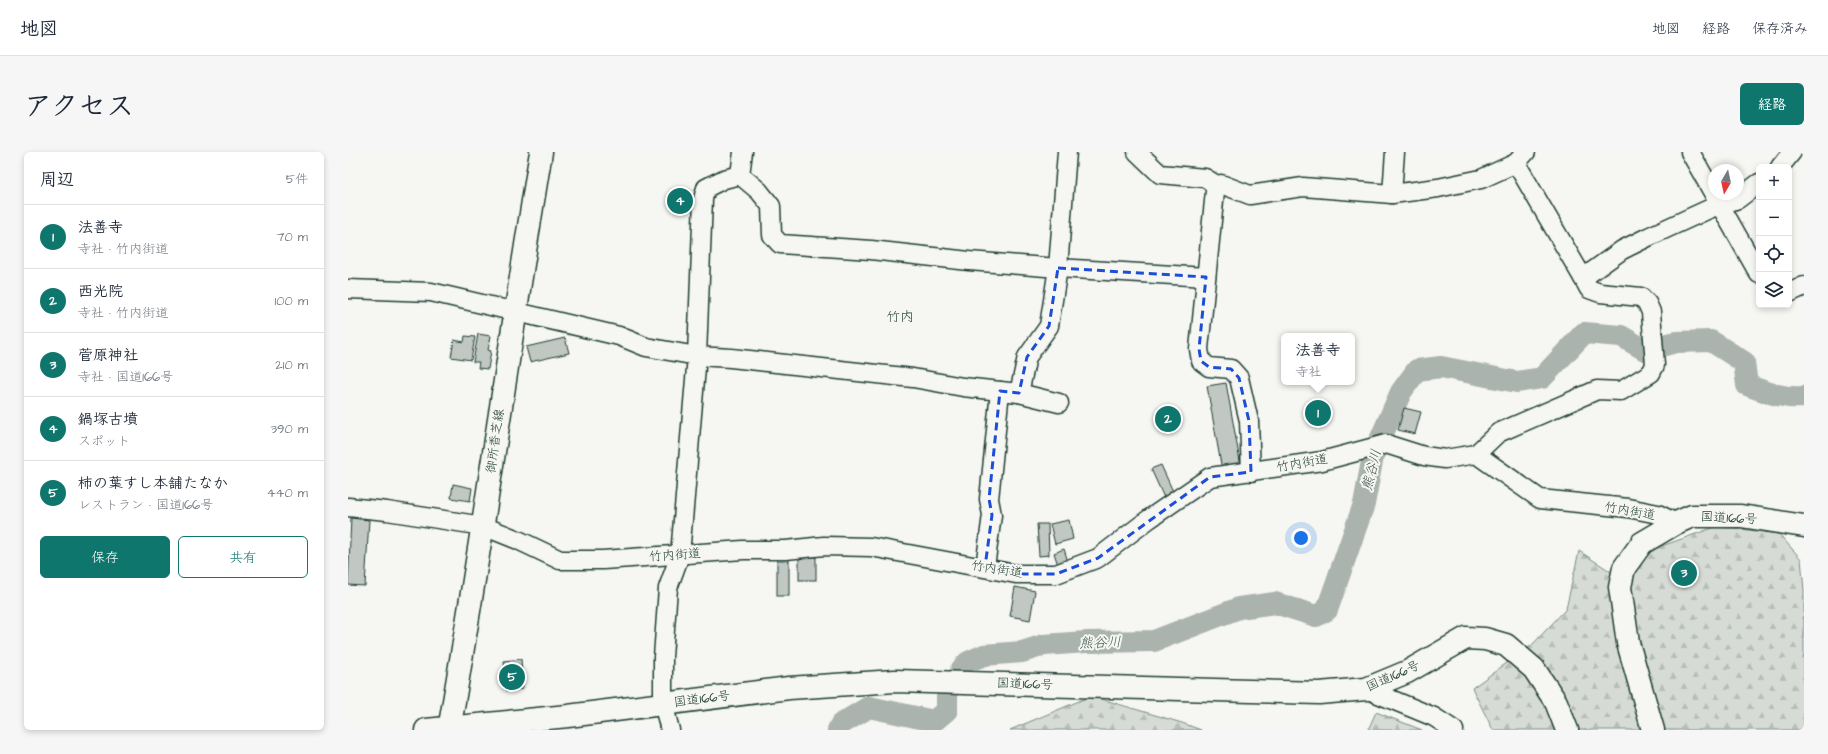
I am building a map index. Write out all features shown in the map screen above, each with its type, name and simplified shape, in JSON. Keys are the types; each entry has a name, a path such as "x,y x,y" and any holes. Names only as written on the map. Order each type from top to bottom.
{"main road":[{"name":"御所香芝線","path":"449,729 483,526 514,313 542,152"},
{"name":"国道166号","path":"1653,730 1628,643 1620,587 1624,568 1642,543 1676,523 1692,516 1741,516 1804,526"},
{"name":"国道166号","path":"426,730 449,729 568,716 789,688 895,680 1319,692 1366,689 1407,672 1466,638 1485,639 1506,645 1534,669 1556,702 1567,730"}],"street":[{"path":"740,175 743,152"},
{"path":"1019,392 1027,357 1049,326 1058,268 1067,152"},
{"path":"1137,152 1160,174 1205,178 1218,186"},
{"path":"1392,194 1395,152"},
{"path":"1690,152 1719,206 1758,272"},
{"path":"1782,164 1792,152"},
{"path":"1251,472 1249,421 1239,378 1231,369 1209,367 1201,361 1199,349 1214,191 1218,186 1221,184 1250,195 1303,187 1392,194 1438,188 1481,179 1521,158 1589,289 1600,293 1641,297 1647,303 1651,312 1655,365 1651,373 1621,390 1597,390 1498,433 1476,454"},
{"path":"740,175 759,191 771,206 772,235 780,244 871,250 1058,268 1206,277"},
{"path":"670,730 663,703 663,657 668,588 680,555 697,356 703,199 706,188 724,179 740,175"},
{"path":"1583,278 1622,250 1648,236 1709,209 1738,199 1756,185"},
{"path":"1792,292 1804,286"},
{"path":"348,288 431,292 514,313 618,336 646,347 697,356 850,370 1000,391 1019,392 1059,403"},
{"path":"985,567 992,515 989,499 1000,391"},
{"name":"竹内街道","path":"348,507 387,511 483,526 518,540 560,560 603,560 743,550 786,550 824,546 871,547 985,567 1016,574 1056,574 1098,558 1149,519 1210,477 1322,461 1381,445 1424,456 1445,459 1476,454 1540,499 1628,508 1658,514 1676,523"},
{"path":"1366,689 1434,717 1454,730"}],"highlighted area":[{"path":"1058,268 1206,277 1199,349 1201,361 1209,367 1231,369 1239,378 1249,421 1251,472 1210,477 1098,558 1056,574 1016,574 985,567 992,515 989,499 1000,391 1019,393 1027,357 1049,326"}],"green space":[{"path":"1718,526 1779,534 1801,559 1804,590 1804,730 1493,730 1472,688 1532,645 1566,609 1579,551 1613,573 1659,547"},
{"path":"1091,696 1182,723 1201,730 1010,730"},
{"path":"1376,712 1422,730 1368,730"}],"building":[{"path":"478,334 491,336 488,350 491,351 488,369 478,368 479,362 473,362"},
{"path":"465,336 475,337 471,360 451,357 454,340 464,342"},
{"path":"565,338 569,353 530,362 526,347"},
{"path":"1226,383 1241,467 1222,470 1207,386"},
{"path":"1404,408 1421,412 1415,434 1398,430"},
{"path":"1161,465 1176,498 1166,502 1151,469"},
{"path":"453,484 472,488 470,501 451,498"},
{"path":"351,518 369,520 365,586 348,585"},
{"path":"1069,520 1073,539 1055,544 1050,524"},
{"path":"1037,524 1048,524 1049,555 1039,556"},
{"path":"1064,549 1069,565 1059,568 1054,553"},
{"path":"777,556 789,556 789,596 777,596"},
{"path":"799,557 816,557 816,580 799,580"},
{"path":"1015,587 1035,591 1030,620 1010,616"},
{"path":"521,659 523,689 507,691 504,661"}],"waterway":[{"name":"熊谷川","path":"961,670 968,662 984,655 1022,652 1044,645 1086,642 1154,641 1239,608 1275,603 1316,616 1327,610 1364,504 1373,456 1401,392 1417,370 1441,367 1517,382 1542,378 1584,333 1621,336 1645,350 1676,342 1711,341 1744,362 1747,385 1782,396 1804,397"},
{"name":"熊谷川","path":"838,730 841,724 869,707 934,721 947,710 947,693"}],"place":[{"name":"鍋塚古墳","path":"680,201"},
{"name":"法善寺","path":"1318,413"},
{"name":"西光院","path":"1168,419"},
{"name":"菅原神社","path":"1684,573"},
{"name":"柿の葉すし本舗たなか","path":"512,677"}],"district":[{"name":"竹内","path":"900,317"}]}
